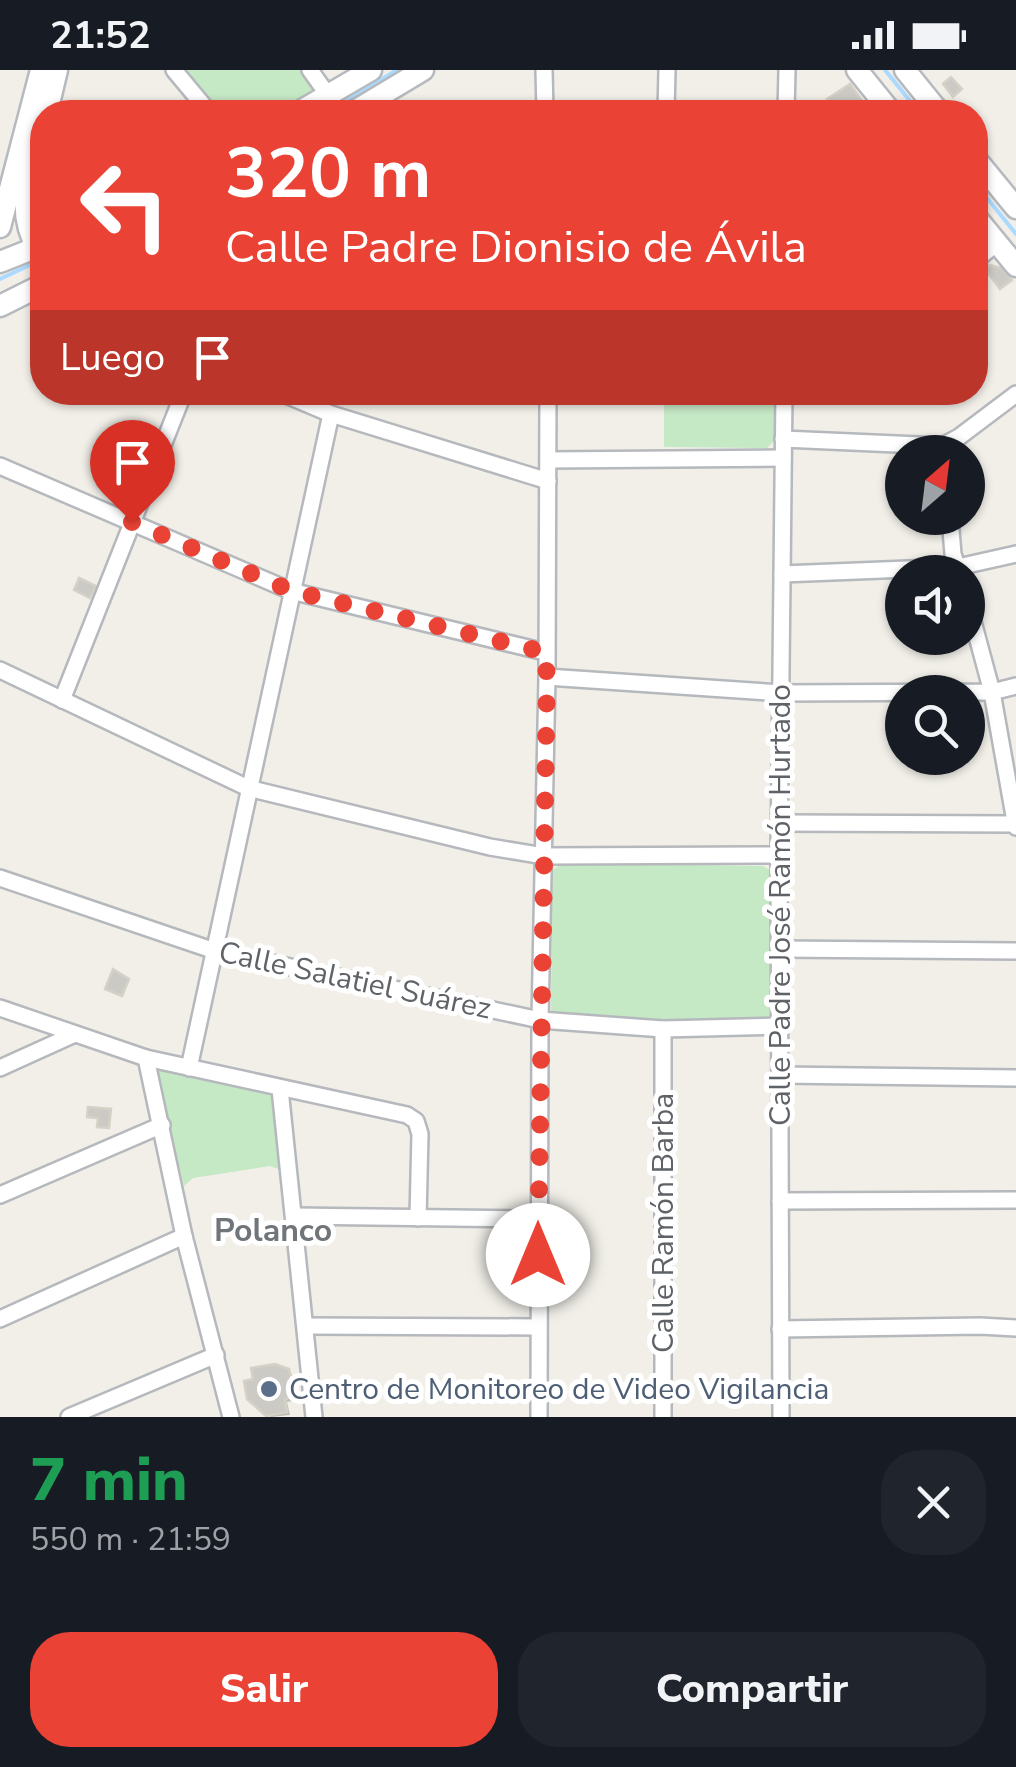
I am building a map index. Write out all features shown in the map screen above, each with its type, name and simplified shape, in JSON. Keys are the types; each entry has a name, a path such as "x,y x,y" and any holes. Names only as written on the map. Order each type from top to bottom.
{"street":[{"path":"33,100 41,70"},
{"path":"49,100 57,70"},
{"path":"174,70 199,100"},
{"path":"310,70 331,100"},
{"path":"338,100 372,70"},
{"path":"378,100 424,70"},
{"path":"544,70 545,100"},
{"path":"666,100 667,70"},
{"path":"786,100 787,70"},
{"path":"857,70 882,100"},
{"path":"905,70 929,100"},
{"path":"0,226 30,112"},
{"path":"988,176 1016,208"},
{"path":"30,180 24,206 30,235"},
{"path":"988,232 1016,266"},
{"path":"988,250 997,243"},
{"path":"0,262 30,252"},
{"path":"0,306 30,294"},
{"path":"963,435 1016,394"},
{"path":"62,700 179,405"},
{"path":"310,405 548,481"},
{"path":"539,1417 548,405"},
{"name":"Calle Padre José Ramón Hurtado","path":"780,1417 779,823 784,405"},
{"path":"188,1068 331,414"},
{"path":"783,439 885,445"},
{"path":"549,460 783,458"},
{"path":"0,466 292,591 545,652"},
{"path":"985,564 1015,558"},
{"path":"782,574 885,572"},
{"path":"779,823 1016,825 982,655"},
{"path":"0,670 248,788 490,847 544,856 779,855"},
{"path":"547,677 780,693 992,692 1016,686"},
{"name":"Calle Salatiel Suárez","path":"0,878 215,952 540,1020 663,1030 780,1026"},
{"path":"779,949 1016,951"},
{"path":"0,1008 146,1058 406,1115 416,1121 420,1134 418,1218"},
{"name":"Calle Ramón Barba","path":"663,1030 663,1417"},
{"path":"0,1068 75,1034"},
{"path":"146,1058 184,1236 231,1417"},
{"path":"780,1075 1016,1078"},
{"path":"280,1089 314,1417"},
{"path":"0,1195 162,1125"},
{"path":"780,1201 1016,1200"},
{"path":"294,1216 538,1219"},
{"path":"0,1319 184,1236"},
{"path":"306,1326 538,1327"},
{"path":"780,1329 1016,1328"},
{"path":"69,1417 216,1355"}],"green space":[{"path":"183,70 304,70 322,93 309,100 208,100"},
{"path":"664,405 775,405 774,441 767,448 664,447"},
{"path":"563,863 763,866 775,873 774,1021 551,1018 552,870"},
{"path":"160,1069 267,1091 274,1100 281,1170 270,1166 193,1178 184,1186 156,1076"}],"building":[{"path":"951,77 962,89 953,97 943,84"},
{"path":"850,84 862,100 828,100"},
{"path":"988,267 1002,268 1012,280 1000,289 988,273"},
{"path":"79,578 96,586 90,598 74,590"},
{"path":"113,969 129,979 122,996 105,989"},
{"path":"88,1107 111,1109 109,1128 97,1127 98,1118 87,1117"},
{"name":"Centro de Monitoreo de Video Vigilancia","path":"275,1364 289,1369 295,1396 285,1399 287,1412 266,1416 247,1399 244,1381 253,1379 251,1368"}],"waterway":[{"path":"348,100 397,70"},
{"path":"885,70 909,100"},
{"path":"988,199 1016,234"},
{"path":"0,279 30,265"}],"place":[{"name":"Centro de Monitoreo de Video Vigilancia","path":"269,1389"}],"district":[{"name":"Polanco","path":"273,1230"}],"route":[{"path":"132,522 292,591 545,652 538,1255"}]}
